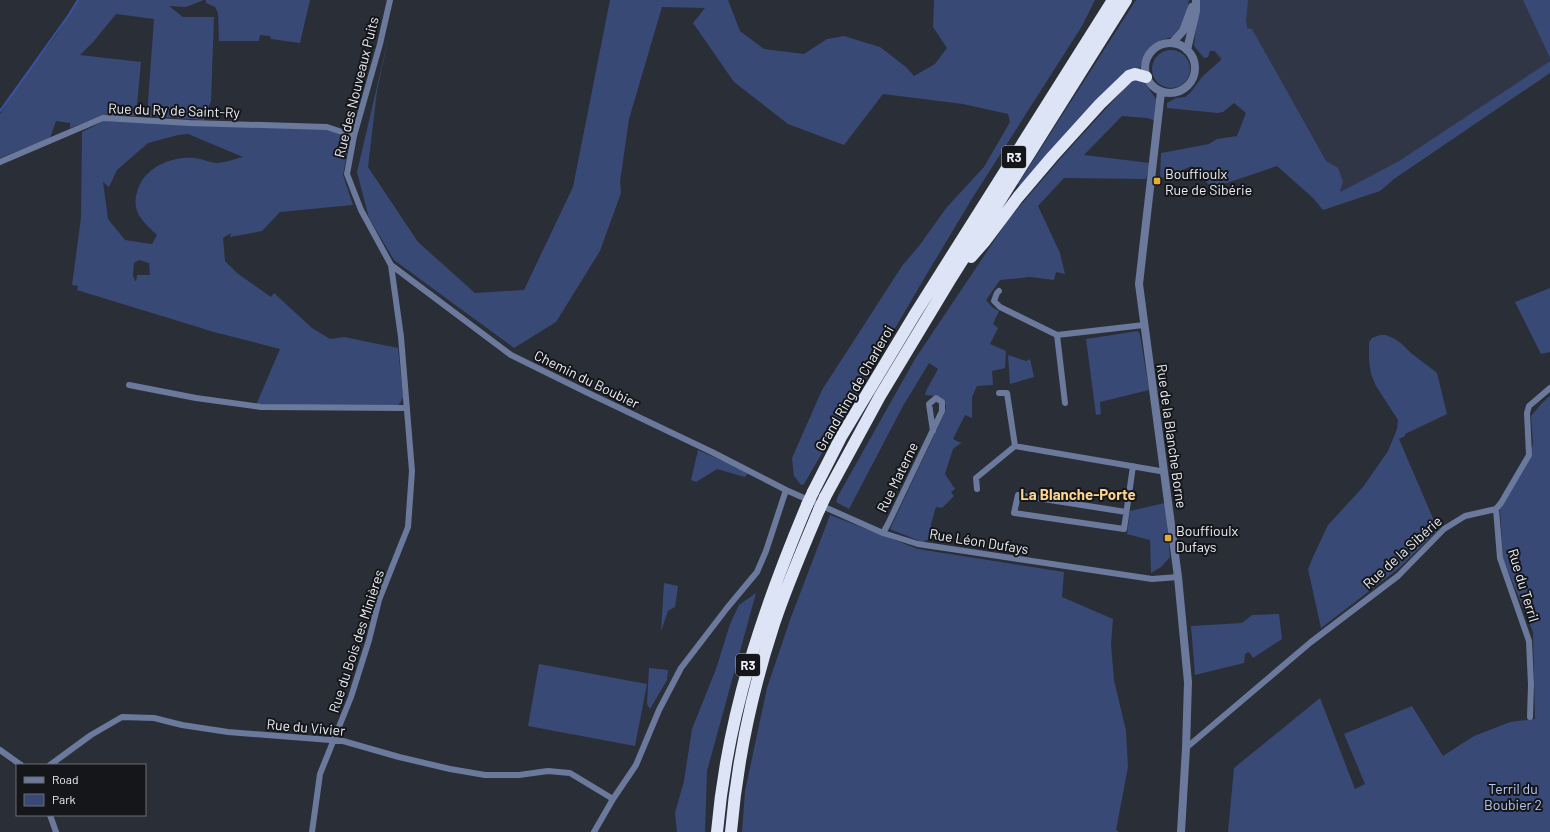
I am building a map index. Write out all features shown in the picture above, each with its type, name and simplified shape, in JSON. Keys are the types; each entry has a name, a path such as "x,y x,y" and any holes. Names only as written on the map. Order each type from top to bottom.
{"highway":[{"name":"Grand Ring de Charleroi","path":"717,832 725,772 746,669 779,571 813,492 841,437 903,335 1113,0"},
{"name":"Grand Ring de Charleroi","path":"731,832 739,768 747,724 774,624 792,575 825,497 880,396 950,280 1126,0"},
{"path":"950,280 986,241 1023,191 1100,104 1128,76 1135,74 1146,77"}],"street":[{"name":"Rue des Nouveaux Puits","path":"390,0 380,44 354,136 347,174 361,210 391,265"},
{"path":"1172,43 1183,31 1195,0"},
{"path":"1187,50 1196,12 1195,0"},
{"path":"1172,43 1180,45 1187,50 1191,54 1195,64 1195,73 1192,81 1186,88 1170,94 1161,92 1153,87 1146,77 1145,64 1150,53 1160,45 1172,43"},
{"name":"Rue de la Blanche Borne","path":"1161,92 1139,284 1178,577 1188,682 1182,832"},
{"name":"Rue du Ry de Saint-Ry","path":"0,162 103,118 327,127 354,136"},
{"name":"Rue du Bois des Minières","path":"312,832 320,774 335,739 356,682 369,640 378,600 408,527 412,471 402,338 391,265"},
{"name":"Chemin du Boubier","path":"391,265 511,355 593,396 712,452 786,490"},
{"path":"999,291 994,301 1000,307 1057,335 1144,325"},
{"path":"1057,335 1065,403"},
{"path":"129,385 196,398 261,407 407,408"},
{"path":"1496,509 1501,503 1529,454 1527,413 1529,406 1550,388"},
{"path":"999,393 1008,393 1015,446"},
{"name":"Rue Materne","path":"883,533 933,431"},
{"path":"977,489 976,478 1015,446 1160,471 1164,470"},
{"path":"1126,512 1018,495 1014,513 1124,529 1134,466"},
{"path":"594,832 613,799 636,765 659,710 681,668 757,572 766,551 786,490"},
{"name":"Rue Léon Dufays","path":"786,490 883,533 918,544 1152,579 1178,577"},
{"name":"Rue du Terril","path":"1496,509 1500,558 1529,641 1530,717"},
{"name":"Rue de la Sibérie","path":"1186,748 1311,642 1398,576 1444,529 1466,516 1496,509"},
{"name":"Rue du Vivier","path":"51,764 90,735 122,717 154,718 228,732 335,739 406,759 485,775 519,775 548,771 570,773 613,799"},
{"path":"0,750 20,764"},
{"path":"50,816 56,832"}],"shaded area":[{"path":"1205,0 1523,0 1550,58 1550,61 1399,161 1334,195 1250,97 1203,38"}],"green space":[{"path":"78,0 204,0 186,7 169,6 183,17 214,17 211,101 204,120 147,116 154,19 116,14 94,41 80,55 141,62 136,116 102,116 70,128 70,123 56,121 50,138 0,158 0,114 18,85 57,34"},
{"path":"206,0 310,0 300,43 271,39 270,36 260,35 259,41 219,41 218,13 215,7 206,3"},
{"path":"610,0 728,0 740,31 764,49 804,54 827,39 844,36 880,47 906,67 914,76 935,64 947,48 933,27 934,0 1095,0 1082,26 973,197 804,484 801,485 794,476 792,458 822,390 902,266 919,246 947,207 984,167 1010,122 1008,114 963,104 883,94 844,145 788,124 734,82 693,23 705,8 662,7 629,119 620,182 621,193 600,251 556,322 514,348 394,260 369,218 357,172 390,31 377,91 368,167 418,242 475,293 524,290 573,187"},
{"path":"1136,0 1189,0 1186,15 1177,36 1157,42 1152,46 1148,50 1142,62 1140,70 1021,189 1018,184"},
{"path":"1199,0 1248,0 1246,20 1247,28 1252,29 1326,161 1338,168 1343,181 1340,192 1399,161 1550,61 1550,73 1394,179 1380,191 1323,210 1313,198 1277,166 1212,188 1192,166 1160,179 1161,153 1209,144 1217,139 1237,136 1246,113 1234,103 1223,112 1218,113 1167,108 1167,103 1176,98 1185,97 1190,93 1202,77 1222,59 1215,51 1210,51 1208,57 1204,58 1194,46"},
{"path":"1523,0 1550,0 1550,58"},
{"path":"1167,50 1175,50 1185,55 1189,62 1189,76 1185,83 1175,88 1167,88 1157,83 1155,80 1152,73 1152,65 1157,55 1160,53"},
{"path":"1133,79 1144,82 1156,99 1156,121 1147,118 1122,116 1084,155 1150,163 1146,179 1064,178 1038,206 1060,253 1065,274 1056,272 1054,280 1030,277 1000,280 986,300 993,308 999,311 993,324 998,328 990,344 1006,351 1005,368 992,371 993,385 977,386 972,397 972,418 965,415 953,439 962,442 953,449 945,474 955,489 951,492 954,496 942,508 936,507 931,524 930,539 922,542 890,529 945,412 946,406 942,398 925,395 938,369 929,363 903,406 849,509 836,502 915,359 1008,220 1060,159"},
{"path":"104,121 327,129 350,138 343,175 353,205 280,212 262,231 230,237 231,233 223,238 225,261 237,273 271,297 274,293 312,328 330,339 344,337 398,348 403,397 401,402 398,405 256,405 280,349 214,332 77,290 78,286 72,285 81,218 82,132","holes":["188,134 243,157 216,163 195,158 187,158 161,164 147,174 142,181 138,189 135,204 142,220 157,235 152,244 125,240 108,219 103,182 109,187 117,170 148,143 178,135","139,260 149,263 150,275 137,275 136,282 133,276 134,263"]},
{"path":"1550,288 1550,352 1541,354 1515,302"},
{"path":"1138,331 1140,335 1149,390 1100,402 1101,414 1096,415 1086,339"},
{"path":"1380,335 1386,335 1395,339 1437,373 1447,414 1405,434 1405,436 1399,439 1438,530 1398,569 1321,628 1308,569 1328,525 1363,487 1388,451 1397,429 1398,420 1376,386 1371,374 1369,342 1372,338"},
{"path":"1008,355 1026,361 1030,359 1034,377 1010,384"},
{"name":"Terril du Boubier 2","path":"1550,396 1550,832 1228,832 1234,768 1320,698 1355,789 1365,784 1344,734 1412,706 1443,756 1474,736 1510,722 1535,719 1533,632 1503,559 1500,509 1533,445 1531,416"},
{"path":"698,450 748,473 745,477 717,469 696,482 691,480"},
{"path":"1165,503 1170,557 1161,567 1151,573 1150,540 1127,534 1130,511"},
{"path":"830,515 918,549 1064,572 1062,597 1113,619 1111,644 1114,680 1126,731 1128,767 1116,830 1119,832 742,832 745,791 767,688 790,620"},
{"path":"664,583 678,586 675,607 668,611 661,631"},
{"path":"756,593 707,771 705,832 677,832 675,813 684,781 692,729 716,669 730,624 739,605"},
{"path":"1279,614 1282,639 1253,658 1249,652 1245,654 1244,663 1195,675 1191,626 1242,623 1252,615"},
{"path":"539,664 647,684 635,746 528,726"},
{"path":"649,668 668,670 667,680 650,709 647,704"}],"waterway":[{"path":"0,111 78,0"}],"place":[{"name":"Bouffioulx Rue de Sibérie","path":"1157,181"},
{"name":"Bouffioulx Dufays","path":"1168,538"}],"district":[{"name":"La Blanche-Porte","path":"1078,494"}]}
